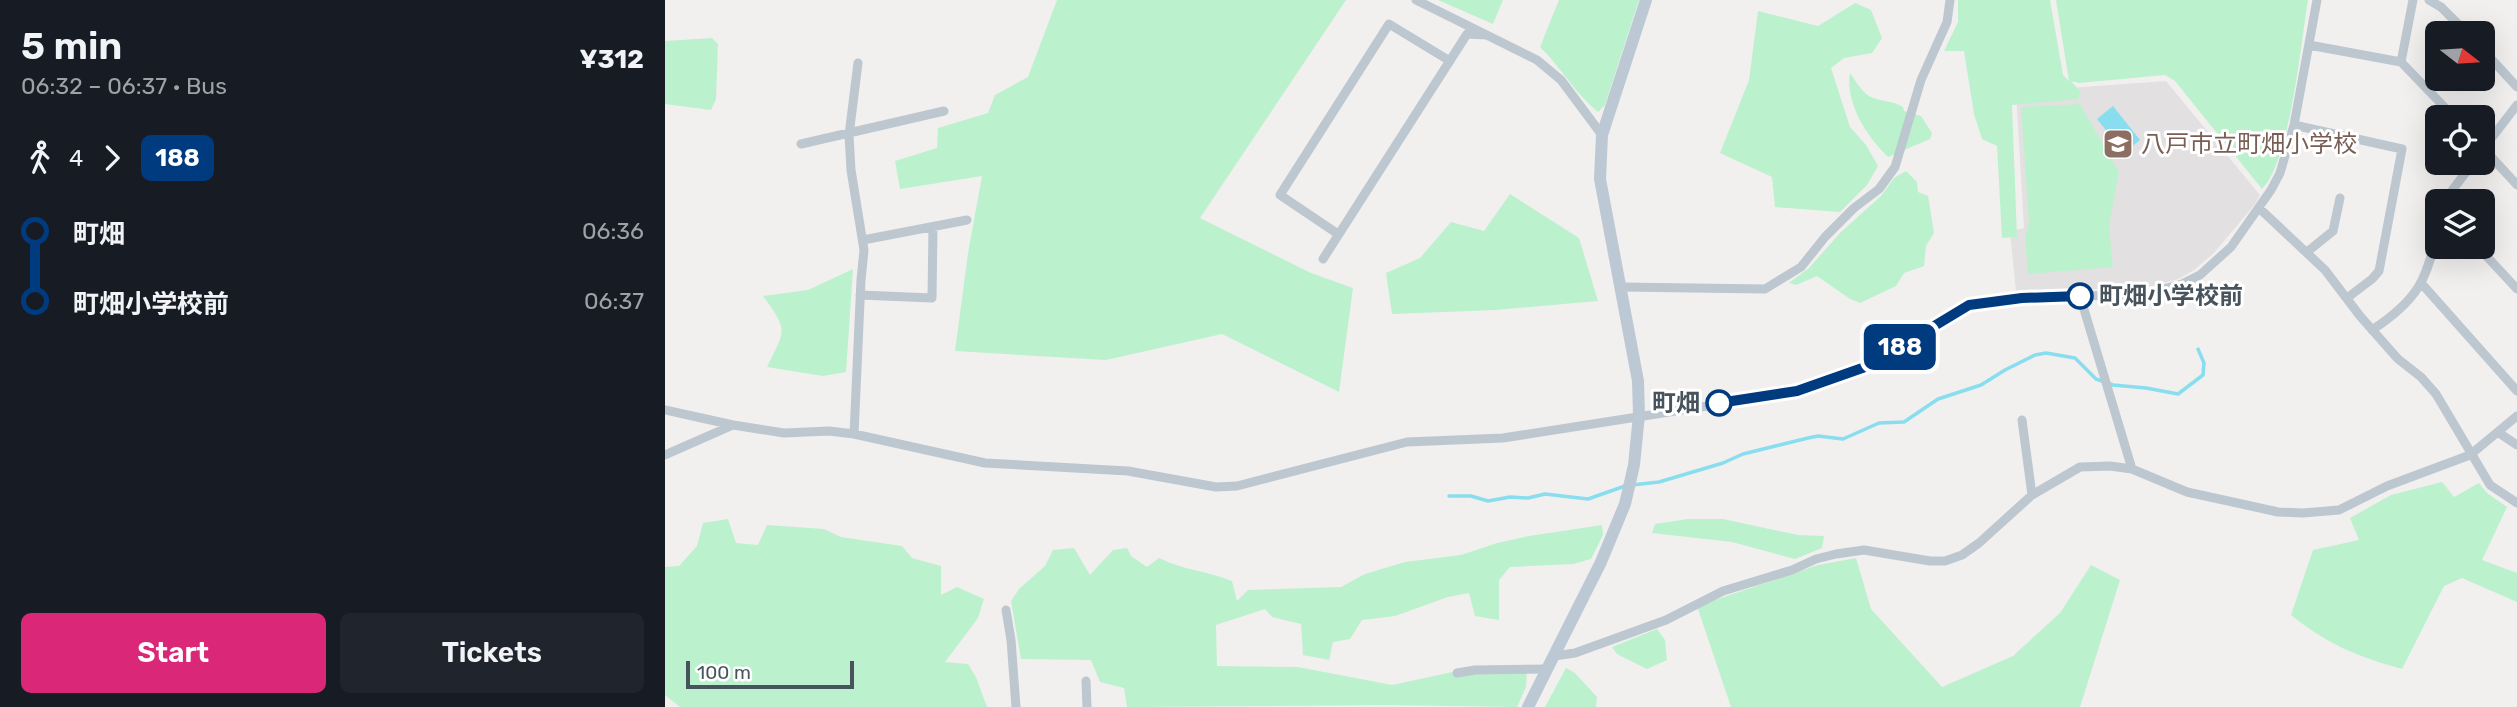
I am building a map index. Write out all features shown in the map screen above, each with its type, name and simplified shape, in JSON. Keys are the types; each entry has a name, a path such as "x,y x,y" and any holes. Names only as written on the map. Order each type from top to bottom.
{"street":[{"path":"1416,0 1537,60 1553,73 1577,100 1602,135"},
{"path":"1528,707 1615,533 1635,465 1639,415 1638,381 1600,178 1602,135 1646,0"},
{"path":"1621,287 1765,289 1801,267 1825,237 1854,208 1879,189 1895,167 1921,80 1947,22 1950,0"},
{"path":"665,410 784,433 829,431 854,434 985,463 1128,471 1216,487 1237,486 1407,442 1503,438 1797,391 1868,366 1969,305 2022,298 2144,294 2182,284 2200,275 2231,247 2280,173 2294,125 2317,0"},
{"path":"2402,62 2413,0"},
{"path":"2429,0 2455,21"},
{"path":"1338,234 1280,195 1389,24 1450,61"},
{"path":"1323,259 1467,34 1487,34"},
{"path":"2309,45 2402,62 2443,105"},
{"path":"854,434 864,250 851,170 849,135 858,63"},
{"path":"2495,63 2517,87"},
{"path":"2495,133 2517,105"},
{"path":"801,144 944,111"},
{"path":"2294,125 2402,149 2379,271 2347,298"},
{"path":"2495,162 2517,185"},
{"path":"2453,189 2464,175"},
{"path":"2307,252 2333,230 2340,198"},
{"path":"2259,208 2325,270 2372,330 2398,359 2421,377 2436,394 2490,485 2517,503"},
{"path":"863,240 967,220"},
{"path":"860,295 932,298 933,226"},
{"path":"2372,330 2400,309 2422,284 2431,259"},
{"path":"2489,259 2517,289"},
{"path":"2422,284 2517,391"},
{"path":"2080,296 2132,469"},
{"path":"1554,656 1575,653 1666,620 1723,591 1836,554 1864,550 1930,561 1945,561 1962,555 2032,495 2080,467 2110,466 2132,469 2187,492 2255,508 2303,513 2339,510 2387,485 2470,454 2517,416"},
{"path":"2022,420 2032,495"},
{"path":"665,456 733,425"},
{"path":"2499,433 2517,446"},
{"path":"1006,610 1016,707"},
{"path":"1457,673 1486,669 1548,669"},
{"path":"1086,681 1087,707"}],"shaded area":[{"name":"八戸市立町畑小学校","path":"2166,81 2260,195 2255,204 2214,253 2178,279 2145,288 2016,291 2010,232 2024,228 2016,92"}],"green space":[{"path":"1057,0 1346,0 1200,218 1311,273 1353,288 1339,392 1222,334 1106,360 955,351 982,176 900,189 895,161 937,148 938,128 988,113 995,95 1028,77"},
{"path":"1438,0 1503,0 1493,24"},
{"path":"1559,0 1639,0 1605,105 1598,112 1540,47"},
{"path":"1958,0 2050,0 2063,75 2069,81 2056,0 2308,0 2293,100 2272,175 2262,189 2175,81 2165,75 2079,83 2071,81 2081,92 2078,99 2012,105 2017,237 2002,238 1997,146 1982,139 1974,114 1964,51 1944,51 1958,22"},
{"path":"1855,3 1871,10 1882,38 1872,53 1844,58 1831,68 1850,127 1866,145 1878,166 1867,185 1840,212 1775,207 1772,177 1720,153 1749,80 1758,11 1818,26"},
{"path":"712,38 718,44 716,99 711,110 665,104 665,41"},
{"path":"1850,73 1869,96 1899,105 1904,111 1921,116 1932,133 1930,139 1888,157 1859,119 1851,96"},
{"path":"2080,104 2119,172 2109,226 2113,267 2028,274 2025,238 2029,222 2021,107"},
{"path":"1906,171 1917,182 1918,192 1928,196 1934,233 1926,246 1924,266 1904,273 1896,286 1860,303 1817,276 1796,285 1789,283 1809,268 1840,233 1881,196 1894,178"},
{"path":"1510,194 1579,238 1598,301 1496,310 1392,314 1386,273 1420,258 1451,222 1484,231"},
{"path":"853,269 846,372 823,376 767,367 781,338 781,331 777,317 763,296 808,290"},
{"path":"2442,482 2454,497 2479,483 2487,493 2507,507 2482,560 2517,573 2517,602 2462,578 2444,586 2402,669 2343,648 2291,615 2313,550 2359,540 2350,518 2391,495"},
{"path":"728,519 736,543 758,545 767,525 824,529 841,537 902,546 912,558 941,566 941,595 957,587 984,599 978,618 945,662 968,664 987,707 680,707 665,695 665,567 679,566 697,546 703,523"},
{"path":"1688,519 1723,519 1798,535 1824,536 1822,548 1795,559 1732,542 1652,533 1655,524"},
{"path":"1602,525 1603,535 1591,559 1573,564 1510,567 1499,580 1499,620 1475,616 1469,593 1448,597 1395,616 1362,620 1350,639 1333,642 1329,660 1303,655 1301,624 1272,617 1265,609 1216,625 1217,666 1298,667 1392,685 1471,668 1527,666 1526,687 1517,707 1127,707 1124,688 1100,682 1091,660 1021,659 1011,601 1019,589 1045,566 1053,550 1074,548 1090,575 1113,550 1127,548 1131,556 1147,567 1159,558 1232,581 1237,601 1248,590 1341,587 1365,574 1405,562 1461,555 1529,536"},
{"path":"1856,558 1871,609 1942,687 2013,656 2060,613 2091,565 2120,580 2080,707 1731,707 1697,606 1818,565"},
{"path":"1657,629 1665,640 1667,660 1647,669 1617,654 1612,647"},
{"path":"1566,668 1575,673 1597,697 1596,707 1545,707"}],"water":[{"path":"2113,106 2140,140 2124,153 2097,119"}],"waterway":[{"path":"1632,485 1659,482 1723,463 1743,454 1808,438 1818,436 1843,439 1879,423 1904,422 1938,399 1981,385 2035,355 2046,353 2075,358 2096,379 2113,385 2178,394 2203,375 2204,363 2198,349"},
{"path":"1449,496 1471,496 1488,501 1545,494 1588,499 1625,486"}],"bus line":[{"name":"188","path":"1719,403 1797,391 1868,366 1969,305 2022,298 2080,296"}],"place":[{"name":"八戸市立町畑小学校","path":"2118,144"},
{"name":"町畑小学校前","path":"2080,296"},
{"name":"町畑","path":"1719,403"}]}
